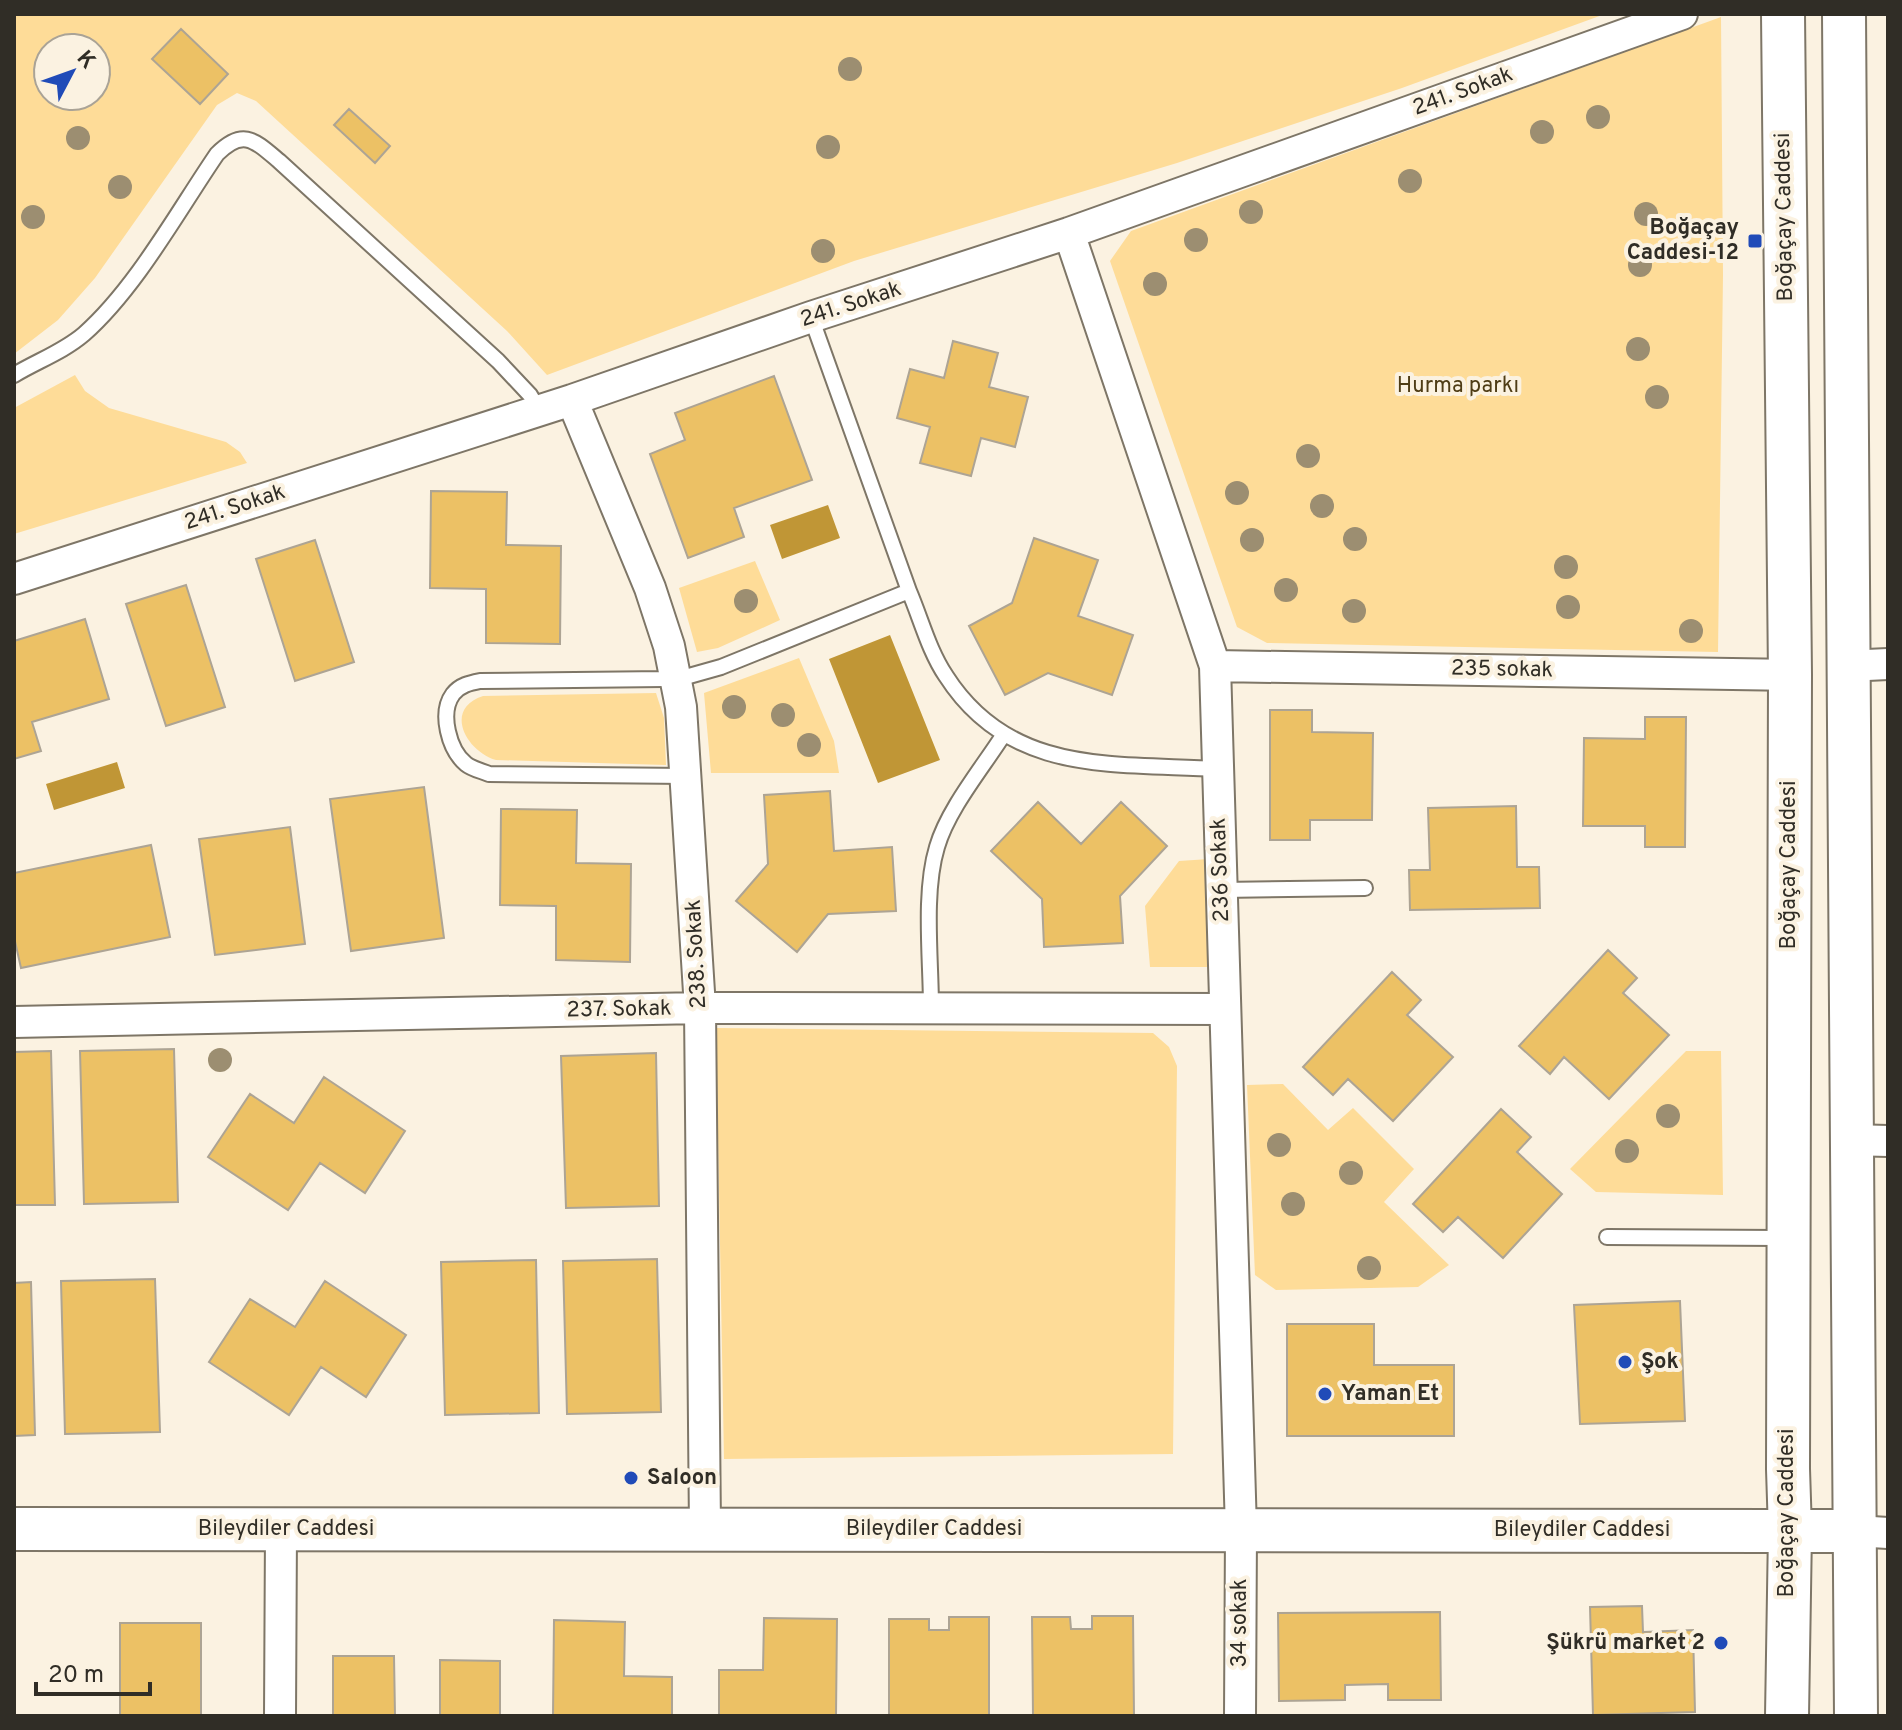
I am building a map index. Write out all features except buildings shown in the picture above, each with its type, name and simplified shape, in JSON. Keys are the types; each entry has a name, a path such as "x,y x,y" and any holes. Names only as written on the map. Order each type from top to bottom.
{"main road":[{"name":"Boğaçay Caddesi","path":"1783,14 1790,675 1790,1531 1787,1716"},
{"path":"1844,14 1846,666 1869,1141 1871,1532 1856,1716"},
{"name":"Bileydiler Caddesi","path":"14,1529 1871,1532"}],"street":[{"name":"241. Sokak","path":"14,579 572,400 811,317 1069,233 1682,14"},
{"name":"236 Sokak","path":"1069,233 1215,666 1241,1530"},
{"name":"238. Sokak","path":"572,400 650,588 676,678 687,776 700,1008 705,1528"},
{"path":"1846,666 1888,664"},
{"name":"235 sokak","path":"1215,666 1790,675"},
{"name":"237. Sokak","path":"14,1022 700,1008 1225,1009"},
{"path":"280,1716 281,1529"},
{"name":"34 sokak","path":"1240,1716 1241,1530"}],"lane":[{"path":"14,375 81,337 98,321 133,278 217,154 229,142 244,137 257,143 279,161 498,361 530,395 539,410"},
{"path":"811,317 909,591 944,674 958,694 991,725 1043,753 1086,762 1218,769"},
{"path":"687,776 489,774 467,766 456,752 447,720 449,701 454,692 480,681 676,678 721,667 909,591"},
{"path":"931,1008 931,879 938,845 950,819 1004,734"},
{"path":"1221,890 1365,888"},
{"path":"1607,1237 1788,1238"}],"green space":[{"path":"14,14 1605,14 1402,88 1177,163 854,261 547,375 507,331 256,101 237,93 217,105 95,278 58,320 14,354"},
{"name":"Hurma parkı","path":"1721,17 1723,275 1718,652 1267,643 1237,627 1110,261 1131,231"},
{"path":"75,375 85,391 109,408 226,442 240,452 247,463 14,534 14,408"},
{"path":"755,561 780,620 718,648 697,652 679,588"},
{"path":"799,658 834,741 839,773 711,773 704,693"},
{"path":"656,693 664,718 666,765 496,760 476,748 463,730 464,710 483,696"},
{"path":"1209,859 1213,967 1150,967 1145,906 1179,861"},
{"path":"716,1028 1153,1033 1169,1047 1177,1066 1173,1454 724,1459"},
{"path":"1686,1051 1721,1051 1723,1195 1596,1192 1570,1169"},
{"path":"1283,1084 1328,1130 1353,1108 1414,1169 1384,1202 1449,1265 1418,1287 1276,1290 1255,1275 1247,1085"}],"shaded area":[{"path":"828,505 840,538 782,559 770,525"},
{"path":"890,635 940,760 878,783 829,659"},
{"path":"117,762 125,788 54,810 46,784"}],"place":[{"name":"Boğaçay Caddesi-12","path":"1755,241"},
{"name":"Şok","path":"1625,1362"},
{"name":"Yaman Et","path":"1325,1394"},
{"name":"Saloon","path":"631,1478"},
{"name":"Şükrü market 2","path":"1721,1643"}]}
